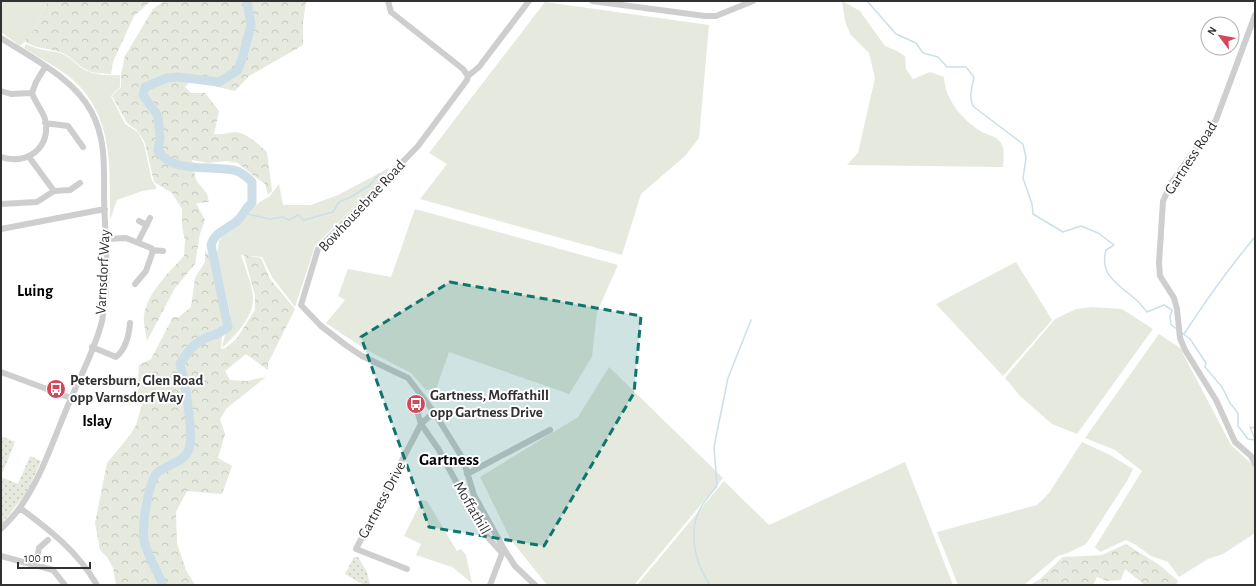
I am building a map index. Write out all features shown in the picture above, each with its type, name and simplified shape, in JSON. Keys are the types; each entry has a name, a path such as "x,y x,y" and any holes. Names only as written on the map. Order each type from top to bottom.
{"street":[{"path":"388,1 391,12 463,69 468,76 479,67 529,1"},
{"path":"592,1 705,16 716,16 754,1"},
{"name":"Gartness Road","path":"1255,15 1216,120 1172,182 1163,201 1159,262 1160,276 1174,298 1180,326 1180,338 1185,350 1216,400 1235,442 1251,456 1255,464"},
{"name":"Varnsdorf Way","path":"1,38 70,84 90,110 99,127 104,149 107,238 105,291 101,322 92,348 41,469 20,508 1,529"},
{"path":"1,157 9,160 29,157 40,147 46,136 46,123 32,93 36,82 45,67"},
{"name":"Bowhousebrae Road","path":"468,76 465,85 418,146 318,249 301,303 302,307 312,318 347,346 362,356 408,378 434,412 463,459 474,495 503,551 515,566 535,585"},
{"path":"1,91 11,94 32,93"},
{"path":"46,123 68,126 83,147"},
{"path":"29,157 54,191"},
{"path":"1,204 37,202 54,191 70,190 80,183"},
{"path":"1,229 105,209"},
{"path":"138,242 150,218"},
{"path":"139,221 146,225"},
{"path":"107,238 126,238 138,242 152,250 162,251"},
{"path":"135,284 146,271 152,256 152,250"},
{"path":"92,348 116,357 122,353 128,336 130,323"},
{"path":"1,372 71,398"},
{"path":"421,424 418,414 422,396"},
{"name":"Gartness Drive","path":"407,569 356,549 421,424 434,412"},
{"name":"Moffathill","path":"421,424 439,450 483,532 503,551"},
{"path":"467,474 550,430"},
{"path":"20,508 57,535 84,564 97,585"},
{"path":"36,566 39,548 48,540"},
{"path":"490,585 503,551"},
{"path":"1,556 53,570 65,585"}],"highlighted area":[{"path":"450,282 641,316 634,393 544,546 429,527 361,337"}],"green space":[{"path":"1,1 48,1 30,37 20,46 1,32"},
{"path":"48,1 151,1 134,16 113,62 111,74 91,72 64,54 33,46 24,41 30,37"},
{"path":"164,1 306,1 303,23 303,45 249,76 235,91 201,83 189,83 185,87 191,93 205,93 219,111 214,134 234,132 243,134 252,139 267,152 272,191 268,195 265,184 238,163 226,161 208,163 192,160 196,180 207,194 209,202 196,203 205,220 200,234 195,264 175,288 147,341 144,319 149,299 160,283 184,256 185,240 182,227 182,209 172,193 154,182 145,143 138,131 127,123 112,96 121,87 121,74 125,56 153,9"},
{"path":"842,1 860,11 885,46 905,56 906,69 913,79 930,72 944,77 945,86 951,102 956,109 968,122 982,132 996,138 1002,145 1004,156 1003,167 847,165 858,153 875,78 869,53 850,34 845,21"},
{"path":"545,2 709,25 699,138 685,156 641,194 622,255 420,199 447,164 429,153"},
{"path":"26,44 39,49 63,54 84,70 89,72 105,75 120,75 120,87 111,96 125,124 138,132 144,144 152,181 156,186 156,189 142,191 117,200 110,220 110,182 107,144 95,109 85,93 71,78 24,48"},
{"path":"389,168 387,174 315,246 295,307 272,277 262,257 241,255 251,286 253,304 251,312 243,325 222,348 230,313 217,254 219,241 225,233 233,229 250,210 261,201 269,197 279,184 283,205 311,205 338,195"},
{"path":"415,209 618,265 597,312 592,357 569,394 449,352 436,389 426,390 411,373 363,348 326,323 345,300 338,296 348,269 391,277"},
{"path":"205,251 220,266 228,316 222,337 221,349 226,348 237,338 255,310 255,296 244,255 261,258 270,279 295,309 268,363 268,370 246,354 225,371 230,380 247,381 266,377 227,408 220,419 225,434 218,458 232,466 222,494 187,491 176,512 177,543 186,570 195,585 116,585 113,568 107,557 100,550 95,523 107,463 130,435 136,425 142,404 137,397 139,365 151,359 173,317 179,317 191,307 195,278 205,262"},
{"path":"1016,262 1052,320 1003,376 936,304"},
{"path":"1092,307 1122,309 1153,329 1077,434 1052,424 1020,396 1005,378 1055,319 1076,309"},
{"path":"1159,334 1180,348 1231,445 1255,467 1255,533 1223,554 1208,559 1179,577 1168,562 1151,556 1126,540 1100,552 1095,547 1142,471 1115,450 1085,438"},
{"path":"609,367 723,478 634,585 547,585 511,540 480,477 578,417"},
{"path":"1,436 15,442 1,476"},
{"path":"1082,442 1110,455 1133,469 1127,481 1086,544 1058,556 1024,585 958,585 937,532 1037,505 1049,493"},
{"path":"30,456 41,461 27,492 1,525 1,477 18,484"},
{"path":"905,462 953,585 637,585 724,481 769,525"},
{"path":"422,500 427,501 457,551 461,549 466,555 472,583 452,567 416,555 421,544 404,536"},
{"path":"1126,544 1161,566 1178,581 1176,585 1145,585 1125,569 1121,580 1107,581 1097,577 1093,585 1030,585 1039,580 1063,557 1102,555"},
{"path":"354,557 358,557 367,572 370,585 364,585 345,574"}],"waterway":[{"path":"163,585 144,540 145,515 151,484 158,472 180,460 187,454 189,449 190,420 180,364 195,345 203,339 221,332 228,327 211,245 216,236 238,220 252,203 252,182 237,171 183,166 164,158 158,150 160,138 158,116 143,95 145,87 167,78 178,77 219,82 238,70 251,25 247,1"},
{"path":"867,1 896,34 916,43 923,53 938,57 947,67 966,67 974,77 971,97 974,107 1023,144 1026,158 1023,178 1032,204 1033,214 1063,232 1081,226 1098,233 1114,245 1106,250 1105,259 1105,266 1111,278 1138,301 1147,312 1164,305 1172,310 1170,317 1171,325 1177,329"},
{"path":"242,213 270,219 283,217 289,220 298,215 304,220 333,212 339,202 351,197 370,185 379,174"},
{"path":"1184,334 1218,284 1255,237"},
{"path":"710,585 697,559 694,529 699,511 717,486 714,447 728,378 751,320"},
{"path":"1182,333 1190,339 1206,363 1205,367 1222,387 1230,403 1238,413 1238,426 1248,439 1255,440"},
{"path":"1255,428 1250,427 1255,439"}],"place":[{"name":"Petersburn, Glen Road opp Varnsdorf Way","path":"56,389"},
{"name":"Gartness, Moffathill opp Gartness Drive","path":"416,404"}],"district":[{"name":"Luing","path":"35,291"},
{"name":"Islay","path":"97,421"},
{"name":"Gartness","path":"449,459"}]}
